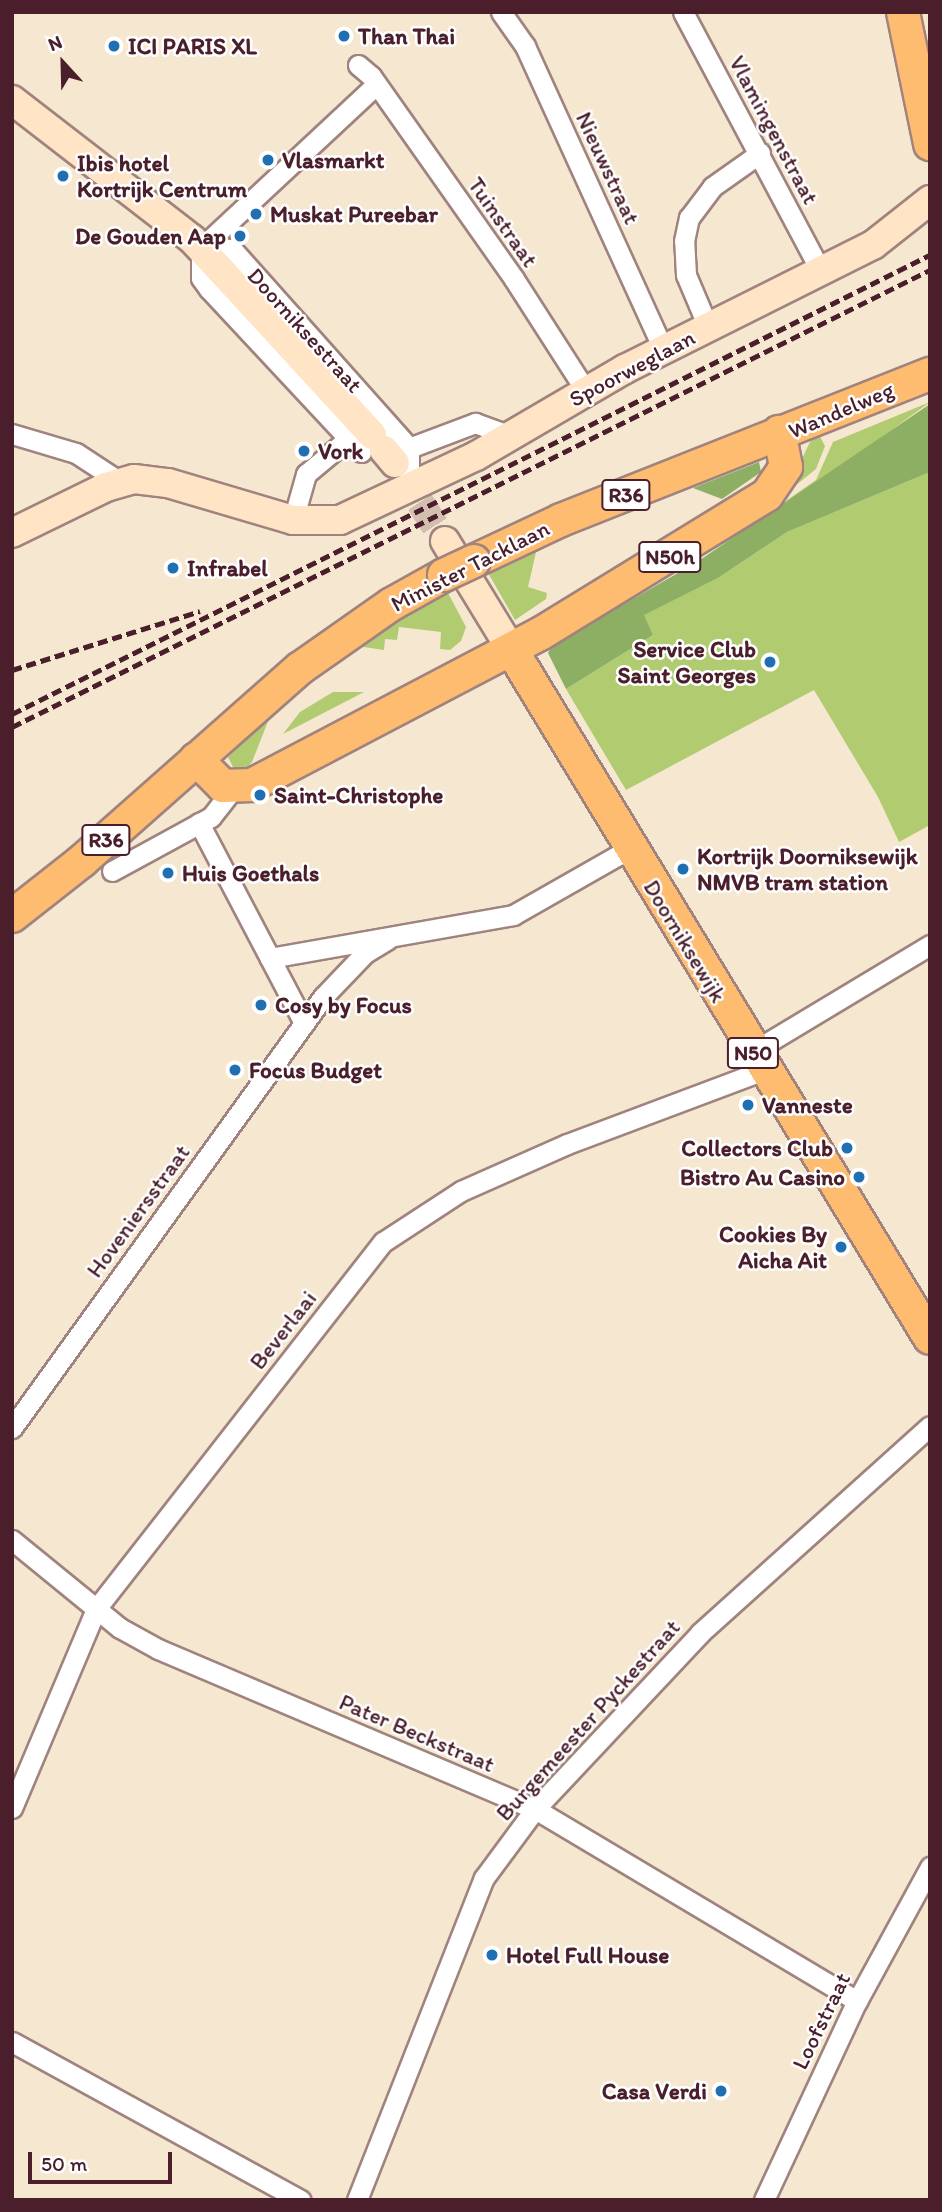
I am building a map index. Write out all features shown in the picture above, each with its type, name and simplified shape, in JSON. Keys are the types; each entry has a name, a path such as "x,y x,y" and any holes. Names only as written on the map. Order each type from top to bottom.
{"main road":[{"path":"903,12 930,144"},
{"name":"Wandelweg","path":"511,649 767,495 786,467 779,432 930,374"},
{"name":"Minister Tacklaan","path":"12,916 56,884 299,668 392,604 474,561 779,432"},
{"name":"N50h","path":"233,789 258,782 511,649"},
{"name":"Doorniksewijk","path":"511,649 758,1061 929,1335"},
{"path":"196,759 218,783 233,789"}],"street":[{"name":"Nieuwstraat","path":"500,12 525,46 663,349"},
{"name":"Vlamingenstraat","path":"683,12 821,271"},
{"name":"Tuinstraat","path":"358,65 376,85 586,391"},
{"path":"201,248 376,85"},
{"name":"Doorniksestraat","path":"15,107 201,248 382,449"},
{"path":"708,327 686,275 684,241 690,218 712,187 760,153"},
{"name":"Spoorweglaan","path":"293,520 327,522 382,502 511,436 663,349 873,245 930,200"},
{"path":"12,533 119,481 149,478 293,520 306,474 463,426 486,424 511,436"},
{"path":"12,434 76,453 119,481"},
{"path":"445,541 511,649"},
{"path":"112,871 199,824 221,809 233,789"},
{"path":"199,824 304,1023"},
{"name":"Hoveniersstraat","path":"270,958 387,940 513,915 629,849"},
{"name":"Hoveniersstraat","path":"12,1428 304,1023 347,970 387,940"},
{"name":"Beverlaai","path":"12,1808 96,1609 383,1242 461,1191 758,1061 930,946"},
{"name":"Burgemeester Pyckestraat","path":"357,2200 484,1878 535,1809 700,1633 930,1426"},
{"name":"Pater Beckstraat","path":"12,1540 96,1609 158,1649 535,1809 857,2000"},
{"name":"Loofstraat","path":"764,2200 857,2000 930,1867"},
{"path":"12,2042 300,2200"}],"green space":[{"path":"930,402 834,472 777,507 816,480 833,442"},
{"path":"930,404 930,472 787,532 718,578 644,615 653,635 566,689 548,653 553,645 697,562"},
{"path":"819,435 825,446 816,469 785,494 810,442"},
{"path":"759,462 761,472 722,499 693,488"},
{"name":"Service Club Saint Georges","path":"930,472 930,825 899,842 878,797 814,690 626,790 566,689 653,635 643,615 718,578 787,532"},
{"path":"537,548 528,587 547,593 546,599 515,620 487,571"},
{"path":"447,591 466,627 461,641 450,650 440,649 441,632 399,627 397,640 385,639 384,650 357,646"},
{"path":"333,692 364,692 283,734 300,712"},
{"path":"272,711 252,762 247,768 234,769 228,757 239,747 236,743"}],"tunnel":[{"path":"397,467 445,541"}],"railway":[{"path":"12,714 930,255"},
{"path":"12,727 930,270"},
{"path":"12,670 200,611"}],"place":[{"name":"Than Thai","path":"344,36"},
{"name":"ICI PARIS XL","path":"114,46"},
{"name":"Vlasmarkt","path":"268,160"},
{"name":"Ibis hotel Kortrijk Centrum","path":"63,176"},
{"name":"Muskat Pureebar","path":"256,214"},
{"name":"De Gouden Aap","path":"240,236"},
{"name":"Vork","path":"304,451"},
{"name":"Infrabel","path":"173,568"},
{"name":"Service Club Saint Georges","path":"770,662"},
{"name":"Saint-Christophe","path":"260,795"},
{"name":"Kortrijk Doorniksewijk NMVB tram station","path":"683,869"},
{"name":"Huis Goethals","path":"168,873"},
{"name":"Cosy by Focus","path":"261,1005"},
{"name":"Focus Budget","path":"235,1070"},
{"name":"Vanneste","path":"748,1105"},
{"name":"Collectors Club","path":"847,1148"},
{"name":"Bistro Au Casino","path":"859,1177"},
{"name":"Cookies By Aicha Ait","path":"841,1247"},
{"name":"Hotel Full House","path":"492,1955"},
{"name":"Casa Verdi","path":"721,2091"}]}
